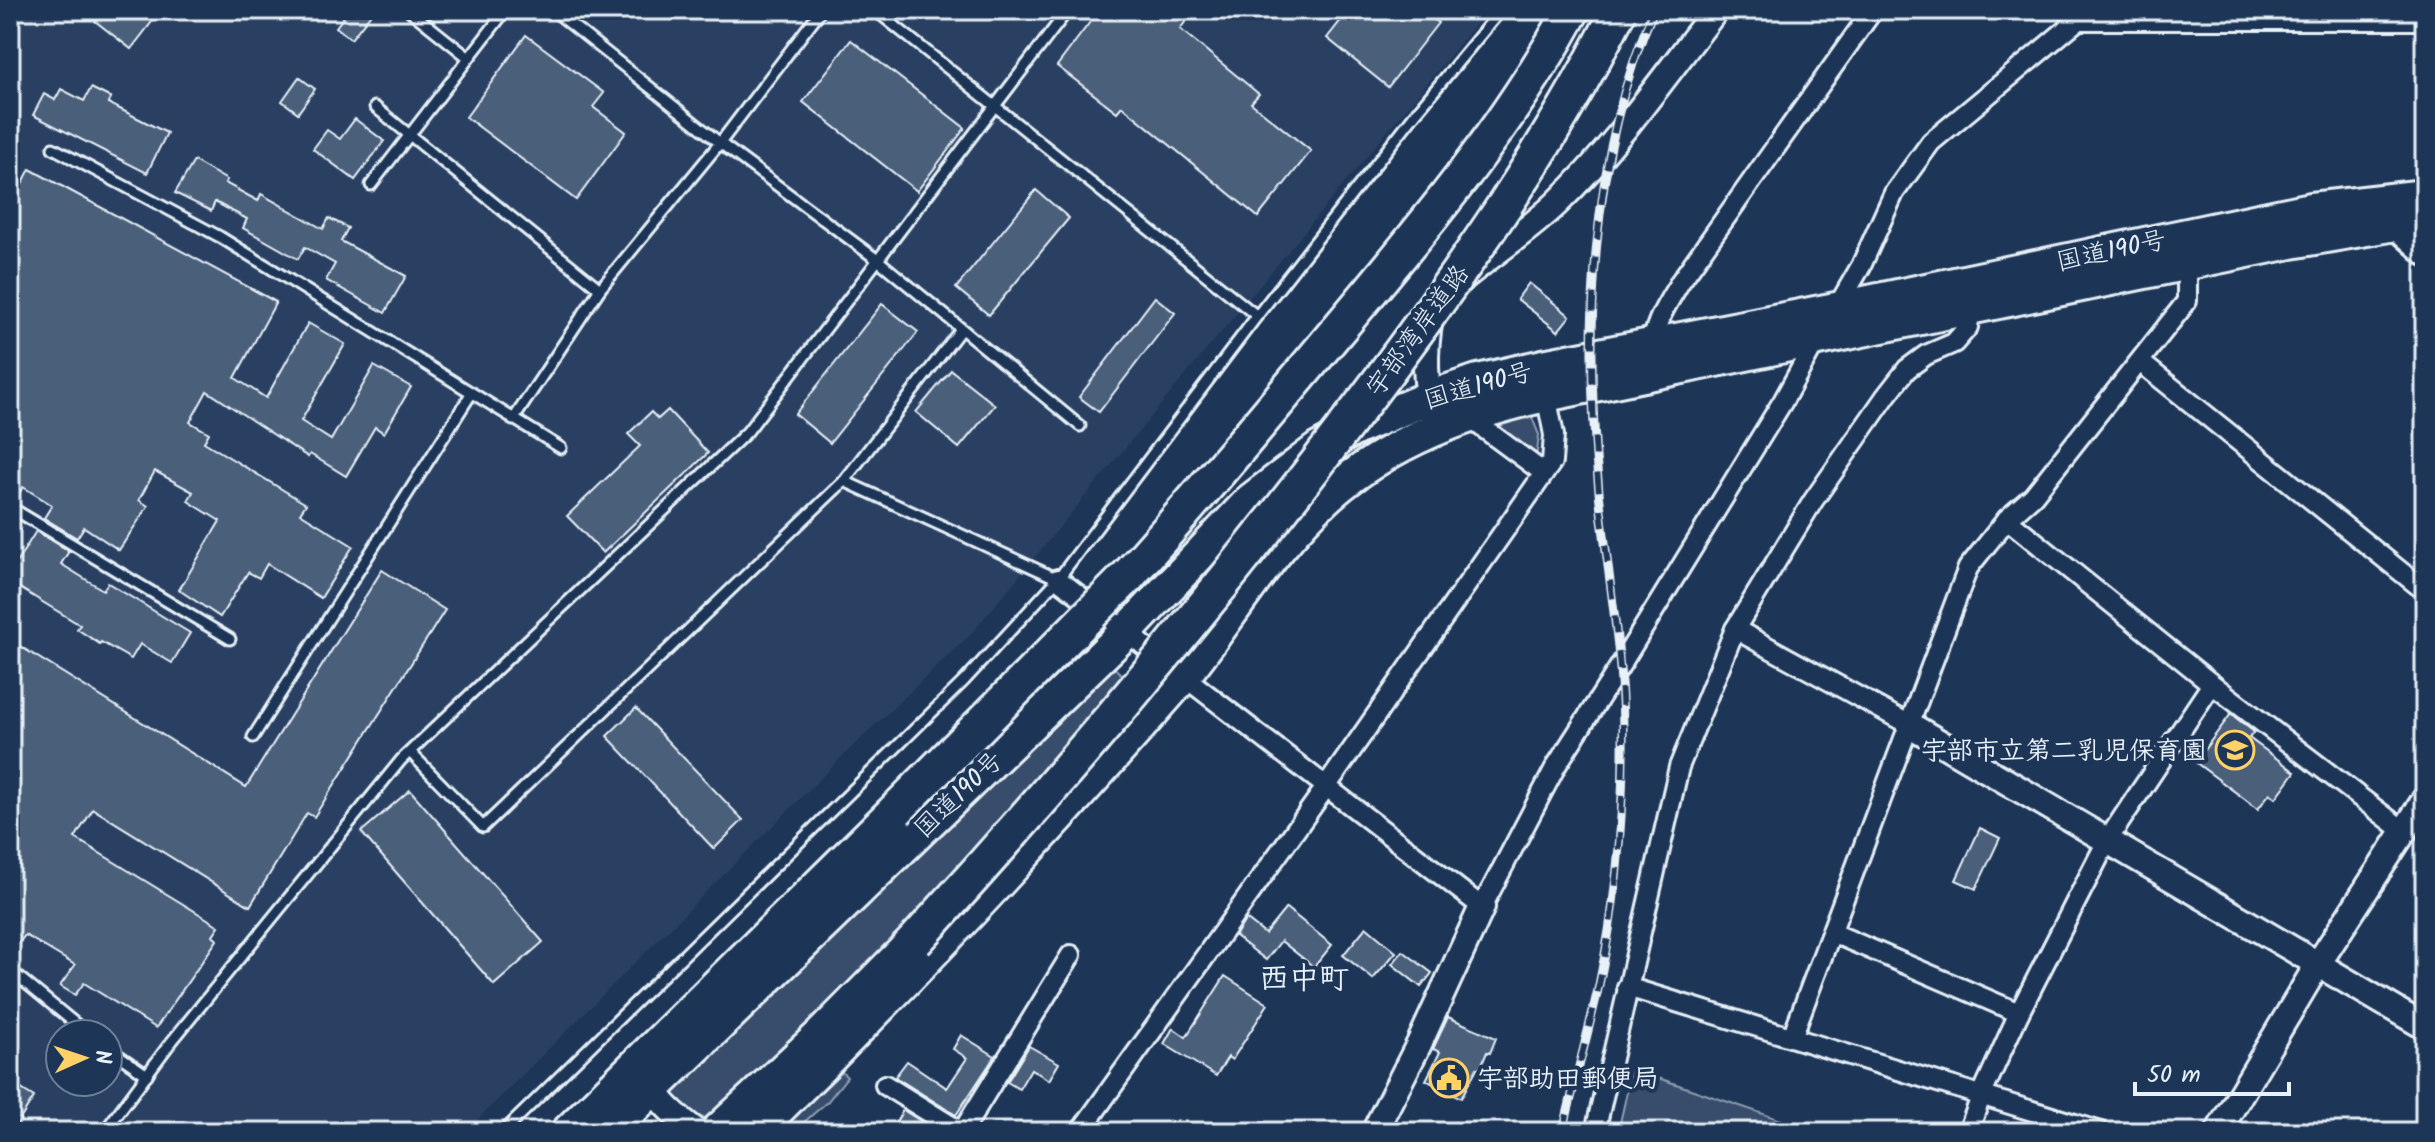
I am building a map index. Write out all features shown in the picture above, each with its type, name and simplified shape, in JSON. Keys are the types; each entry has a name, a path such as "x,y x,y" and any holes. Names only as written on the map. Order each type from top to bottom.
{"highway":[{"path":"569,1132 1128,576 1404,251 1498,127 1530,81 1572,10"},
{"name":"宇部湾岸道路","path":"718,1132 821,1036 915,941 1042,799 1292,497 1456,278 1518,183 1619,10"},
{"name":"国道190号","path":"755,1132 887,1002 1064,812 1183,677 1300,524 1330,495 1433,412 1491,378 1817,339 1971,307 2186,249 2311,209 2425,196"},
{"name":"国道190号","path":"608,1132 1127,631 1251,500 1318,449 1359,427 1433,412 1467,416 1546,395 1655,357 1836,309 2186,249 2291,242 2390,225 2425,224"}],"street":[{"path":"1433,412 1424,352 1432,309 1464,277 1557,203 1614,141 1716,10"},
{"path":"1655,357 1663,312 1680,282 1873,10"},
{"path":"1374,1132 1482,907 1556,766 1710,520 1836,309 1861,266 1894,193 1931,142 2085,15 2425,20"},
{"path":"2390,225 2425,256"},
{"path":"1792,1037 1968,568 2007,519 2033,496 2187,301 2186,249"},
{"path":"1595,1132 1679,767 1735,629 1813,501 1886,396 1907,369 1926,355 1954,343 1968,327 1971,307"},
{"path":"2140,362 2425,591"},
{"path":"1080,1132 1326,787 1552,462 1554,435 1546,395"},
{"path":"1467,416 1544,473"},
{"path":"2007,519 2212,684 2404,831"},
{"path":"1058,579 1482,907"},
{"path":"1735,629 1910,725 2425,1027"},
{"path":"1968,1132 2019,1013 2107,841 2212,684"},
{"path":"2218,1132 2318,964 2425,799"},
{"path":"1833,933 2019,1013"},
{"path":"885,1085 961,1132 1071,955"},
{"path":"1627,987 2101,1132"},
{"path":"666,1037 653,1060 651,1078 654,1088 668,1108 697,1132"}],"lane":[{"path":"409,10 469,58"},
{"path":"371,185 506,10"},
{"path":"553,10 720,143 879,261 1080,426"},
{"path":"513,420 600,289 720,143 821,10"},
{"path":"875,10 1257,316"},
{"path":"104,1132 410,752 747,432 1068,10"},
{"path":"503,1132 964,681 1058,579 1257,316 1415,114 1501,10"},
{"path":"375,107 600,289"},
{"path":"53,148 220,237 561,448"},
{"path":"410,752 483,827 844,481 961,329"},
{"path":"253,737 471,394"},
{"path":"844,481 1058,579"},
{"path":"10,507 230,639"},
{"path":"10,970 68,1018"},
{"path":"124,1059 147,1075"}],"shaded area":[{"path":"10,10 1488,10 972,633 851,748 465,1132 10,1132"},
{"path":"1531,415 1539,435 1537,452 1529,454 1493,428 1498,423"},
{"path":"1111,665 1128,680 1002,830 719,1119 695,1117 671,1097 671,1089"},
{"path":"1632,1069 1816,1132 1618,1132"},
{"path":"842,1072 847,1077 828,1101 793,1132 779,1132"}],"building":[{"path":"81,10 161,10 131,49"},
{"path":"349,10 374,10 351,39 336,27"},
{"path":"1099,10 1194,10 1180,29 1259,94 1251,103 1311,151 1258,217 1122,106 1117,112 1057,66"},
{"path":"1349,10 1422,10 1438,23 1388,87 1327,38"},
{"path":"526,35 604,93 593,107 626,132 576,200 466,117"},
{"path":"851,40 965,128 917,191 803,102"},
{"path":"299,77 315,89 298,113 282,101"},
{"path":"91,88 111,98 108,103 167,133 147,173 33,115 44,94 55,100 61,89 84,101"},
{"path":"355,119 384,141 355,180 313,149 327,130 340,139"},
{"path":"194,161 258,201 261,194 323,229 329,218 348,228 341,241 406,276 385,313 326,280 335,264 305,247 298,259 243,228 247,219 215,202 211,211 175,193"},
{"path":"30,169 276,302 235,378 266,398 308,323 345,344 301,421 331,440 374,366 411,387 384,433 375,427 346,476 310,454 308,457 207,391 190,422 209,433 204,442 306,504 300,513 353,546 321,598 267,564 259,578 248,572 220,617 179,590 220,521 188,501 193,492 155,471 139,500 148,506 119,550 84,527 77,538 44,518 52,505 23,487 14,501 10,500 10,207"},
{"path":"1036,190 1069,218 989,315 956,288"},
{"path":"1529,283 1570,316 1558,331 1517,299"},
{"path":"1155,297 1175,313 1099,412 1079,397"},
{"path":"882,304 918,332 830,443 795,414"},
{"path":"951,370 995,405 959,448 916,412"},
{"path":"668,410 708,453 603,553 567,516 640,446 628,434 651,412 658,419"},
{"path":"36,531 69,551 61,564 103,590 108,583 190,633 172,663 140,644 131,659 100,644 77,629 80,625 10,582 10,573"},
{"path":"382,570 445,610 314,817 307,813 250,906 93,809 75,838 219,926 213,935 217,940 156,1028 84,983 75,995 60,986 75,965 25,935 10,955 10,640 246,787"},
{"path":"636,708 743,820 714,849 607,736"},
{"name":"宇部市立第二乳児保育園","path":"2231,714 2254,732 2249,738 2295,772 2276,798 2270,793 2258,809 2195,762"},
{"path":"410,790 543,942 494,985 361,832"},
{"path":"1980,828 2000,838 1976,889 1956,880"},
{"path":"1286,908 1332,945 1314,967 1281,941 1266,960 1235,936 1246,919 1265,934"},
{"path":"1366,927 1396,952 1373,979 1343,955"},
{"path":"1403,951 1432,973 1421,987 1392,964"},
{"path":"1225,976 1268,1004 1232,1060 1228,1057 1216,1076 1164,1044 1173,1028 1186,1037"},
{"path":"1448,1017 1496,1038 1461,1098 1426,1080 1440,1052 1433,1049"},
{"path":"961,1035 995,1056 956,1115 895,1077 907,1061 947,1088 967,1058 953,1049"},
{"path":"1029,1046 1059,1063 1049,1080 1031,1069 1019,1089 1007,1082"},
{"path":"10,1082 34,1097 12,1132 10,1132"},
{"path":"903,1110 922,1122 916,1132 890,1132"}],"railway":[{"path":"1563,1132 1605,953 1615,889 1622,792 1620,668 1594,432 1592,371 1596,247 1616,125 1632,66 1654,10"}],"place":[{"name":"宇部市立第二乳児保育園","path":"2235,750"},
{"name":"宇部助田郵便局","path":"1449,1078"}],"district":[{"name":"西中町","path":"1304,978"}]}
